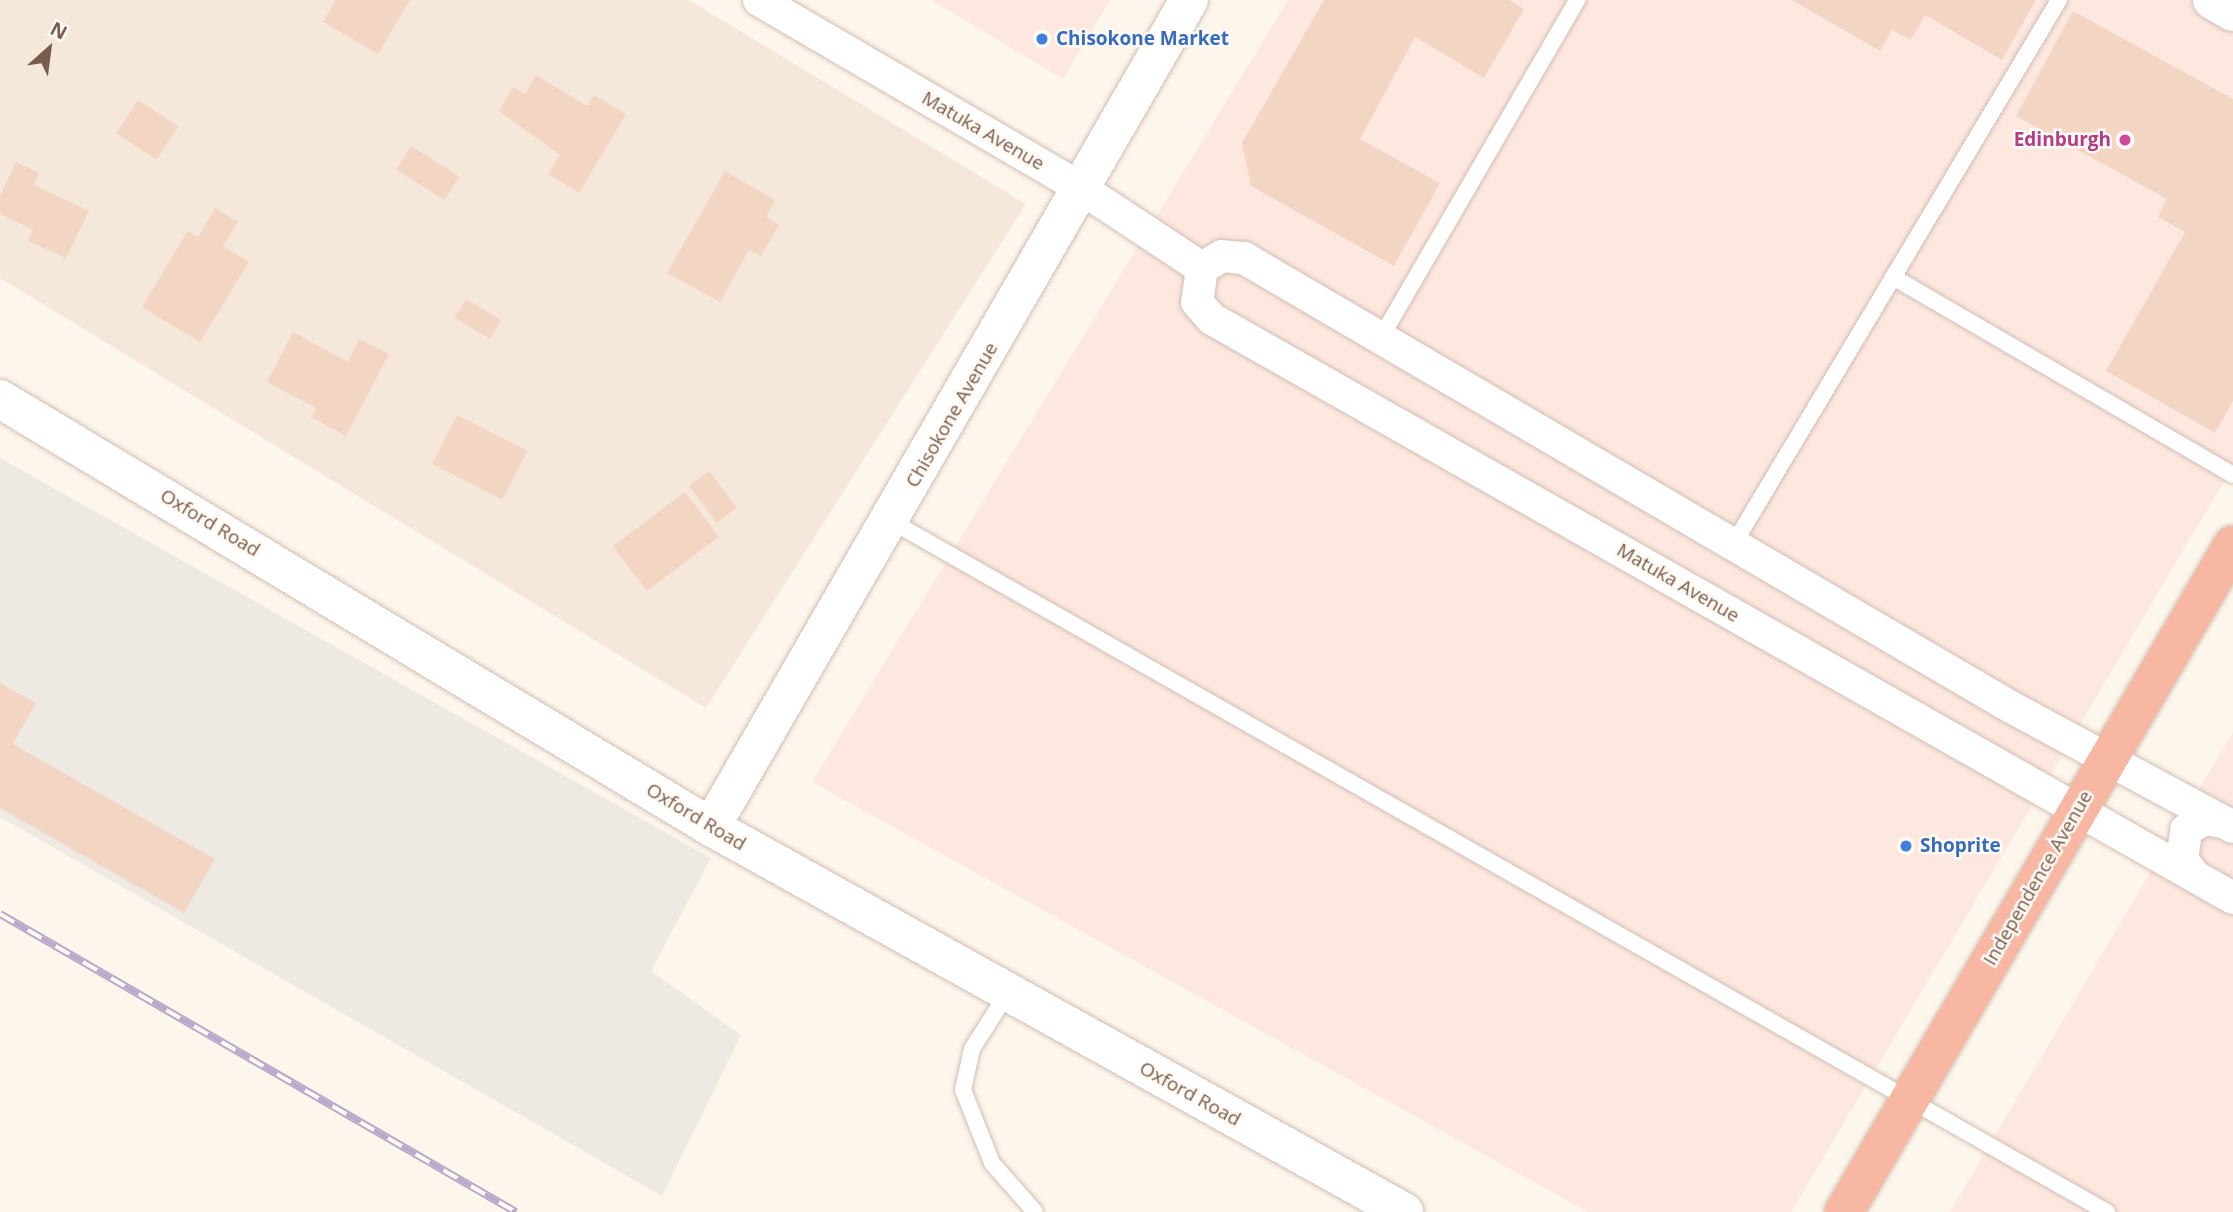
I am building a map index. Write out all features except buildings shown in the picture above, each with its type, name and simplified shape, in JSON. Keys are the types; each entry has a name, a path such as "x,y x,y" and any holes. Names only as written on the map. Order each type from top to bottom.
{"highway":[{"name":"Independence Avenue","path":"1844,1212 2233,545"}],"main road":[{"name":"Chisokone Avenue","path":"711,827 891,521 1189,0"},
{"path":"2212,0 2233,12"},
{"name":"Oxford Road","path":"0,399 711,827 1007,994 1404,1212"}],"street":[{"name":"Matuka Avenue","path":"759,0 1082,189 1202,268 1198,302 1212,319 2233,898"},
{"path":"1202,268 1222,256 1244,258 2107,761 2228,824"},
{"path":"2195,876 2182,860 2181,839 2195,823 2228,824"}],"lane":[{"path":"1380,339 1577,0"},
{"path":"1734,545 2059,0"},
{"path":"1893,277 2233,475"},
{"path":"891,521 2107,1212"},
{"path":"1007,994 972,1049 963,1090 992,1163 1035,1212"}],"shaded area":[{"path":"0,0 689,0 1026,204 706,708 0,278"},
{"name":"Chisokone Market","path":"931,0 1110,0 1063,79"},
{"path":"1288,0 2233,0 2233,466 1791,1212 1588,1212 812,782"},
{"path":"0,458 711,858 651,971 741,1035 662,1196 0,817"},
{"path":"2233,732 2233,1212 1950,1212"}],"railway":[{"path":"0,914 516,1212"}],"place":[{"name":"Chisokone Market","path":"1042,39"},
{"name":"Edinburgh","path":"2125,140"},
{"name":"Shoprite","path":"1906,846"}]}
